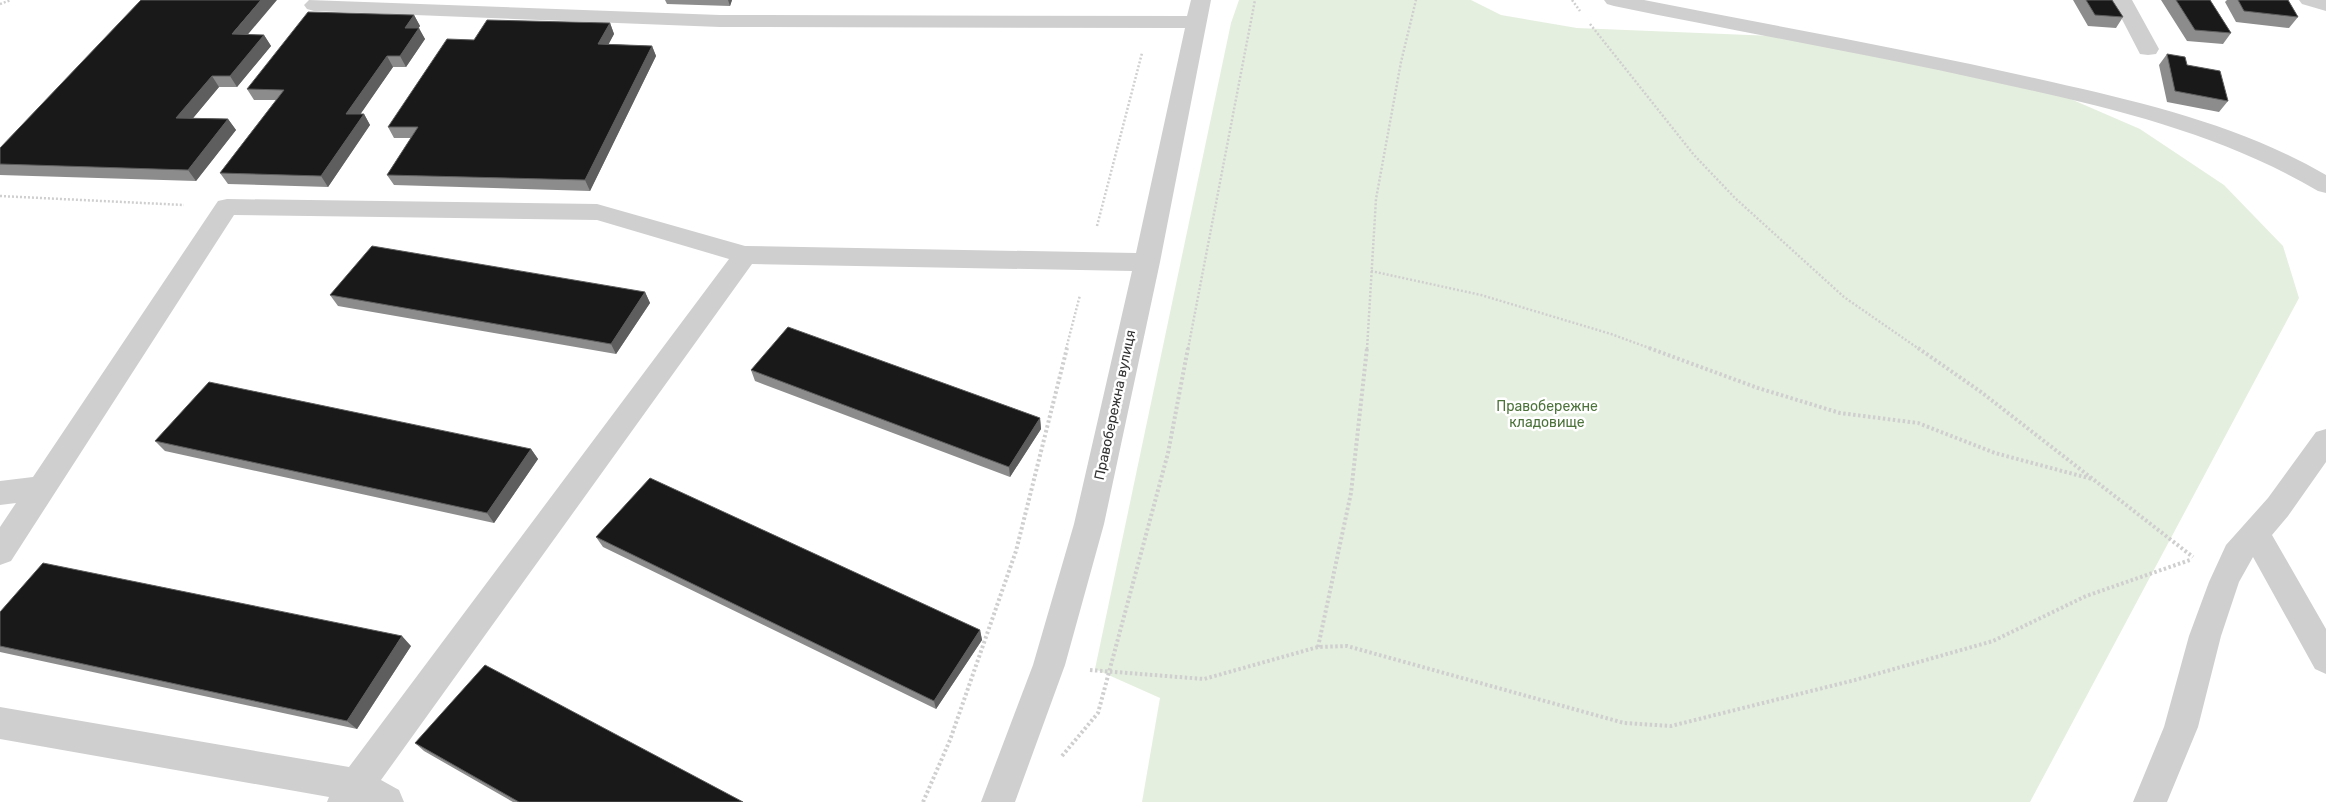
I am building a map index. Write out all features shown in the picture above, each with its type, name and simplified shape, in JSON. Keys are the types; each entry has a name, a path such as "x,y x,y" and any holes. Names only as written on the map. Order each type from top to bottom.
{"street":[{"path":"1614,0 2016,80 2138,110 2194,126 2259,151 2326,185"},
{"path":"2122,0 2148,48"},
{"path":"2309,0 2326,5"},
{"path":"314,5 720,21 1146,22 1198,11"},
{"name":"Правобережна вулиця","path":"998,802 1048,664 1089,524 1147,262 1198,11"},
{"path":"0,552 227,207 597,212 746,255 1147,262"},
{"path":"350,794 746,255"},
{"path":"2150,802 2181,727 2205,636 2224,582 2238,554 2278,507 2326,440"},
{"path":"0,493 42,488"},
{"path":"2255,532 2326,659"},
{"path":"0,723 387,802"}],"path":[{"path":"0,4 11,0"},
{"path":"1059,762 1062,754 1098,714 1168,453 1255,0"},
{"path":"1318,647 1351,493 1366,368 1376,199 1401,62 1416,0"},
{"path":"1572,0 1583,14"},
{"path":"923,802 950,740 1016,551 1143,47 1146,22"},
{"path":"1048,664 1109,672 1204,679 1318,647 1347,646 1624,723 1671,726 1855,680 1993,641 2086,596 2194,558 1981,392 1844,297 1786,242 1735,198 1694,154 1588,22"},
{"path":"0,196 227,207"},
{"path":"1371,271 1481,295 1611,334 1758,388 1840,413 1918,423 1995,453 2094,480"}],"green space":[{"name":"Правобережне кладовище","path":"1239,0 1471,0 1501,15 1577,28 1800,37 2029,81 2140,129 2224,185 2283,246 2299,298 2030,802 1142,802 1160,698 1095,669 1231,23"}],"building":[{"path":"141,0 261,0 232,34 264,35 230,76 212,76 176,118 228,119 188,170 0,164 0,148"},
{"path":"2086,0 2112,0 2123,17 2095,15"},
{"path":"2176,0 2210,0 2231,33 2195,30"},
{"path":"2238,0 2288,0 2298,17 2244,11"},
{"path":"308,12 414,15 405,28 419,28 400,56 387,56 346,114 364,114 321,176 220,173 284,90 247,89"},
{"path":"487,20 610,23 598,44 652,46 585,180 387,175 418,127 388,127 447,39 474,40"},
{"path":"2167,54 2185,57 2187,65 2220,71 2228,101 2175,91"},
{"path":"372,246 645,292 611,344 330,295"},
{"path":"788,327 1040,418 1009,467 751,370"},
{"path":"209,382 531,449 487,513 155,441"},
{"path":"650,478 980,630 934,701 596,537"},
{"path":"43,563 402,636 347,721 0,646 0,612"},
{"path":"485,665 743,802 519,802 415,743"}]}
